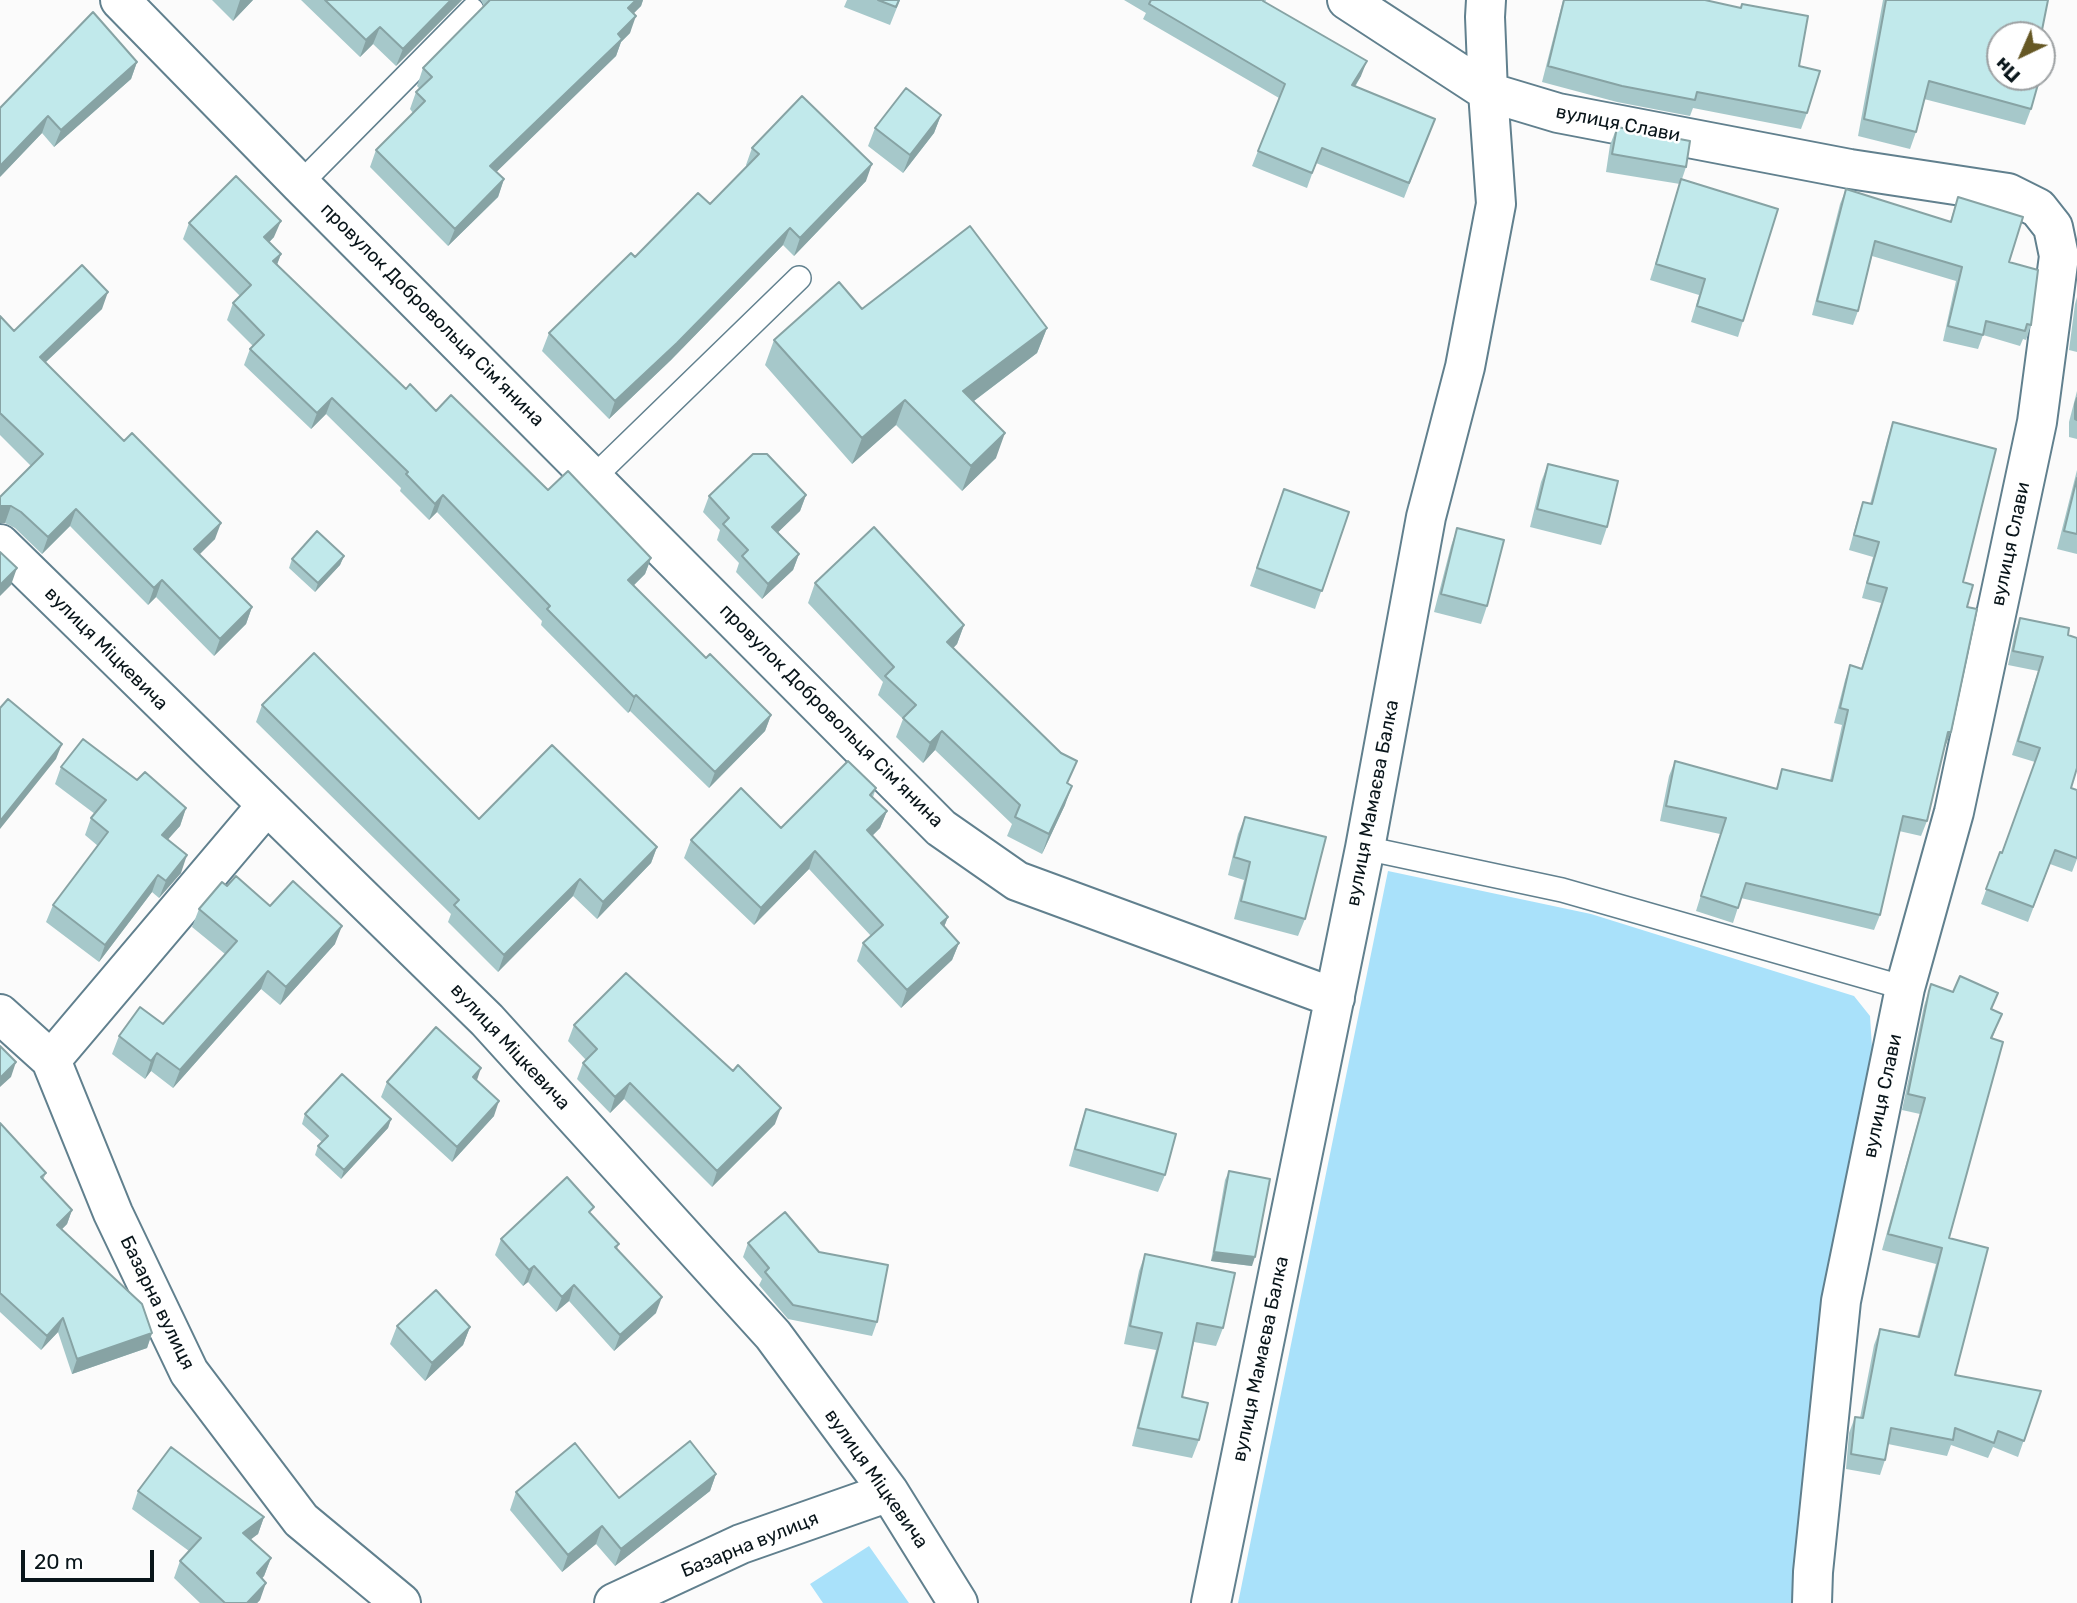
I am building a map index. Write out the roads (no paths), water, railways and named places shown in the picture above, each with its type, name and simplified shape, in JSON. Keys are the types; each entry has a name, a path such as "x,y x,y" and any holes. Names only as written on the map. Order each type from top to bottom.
{"street":[{"name":"провулок Добровольця Сім'янина","path":"120,0 941,828 1017,881 1335,998"},
{"name":"вулиця Слави","path":"1347,0 1488,92 1558,113 1850,169 2008,192 2038,208 2053,227 2059,256 2036,422 1954,812 1905,988 1841,1301 1812,1603"},
{"name":"вулиця Мамаєва Балка","path":"1211,1603 1365,848 1426,517 1465,367 1496,204 1488,92 1486,0"},
{"name":"вулиця Міцкевича","path":"0,544 487,1020 773,1335 889,1492 958,1603"},
{"path":"51,1060 266,806"},
{"name":"Базарна вулиця","path":"0,1014 51,1060 113,1213 189,1372 301,1520 401,1603"},
{"name":"Базарна вулиця","path":"614,1603 741,1544 889,1492"}],"lane":[{"path":"300,184 472,10"},
{"path":"594,477 799,278"},
{"path":"1365,848 1562,890 1905,988"}]}
